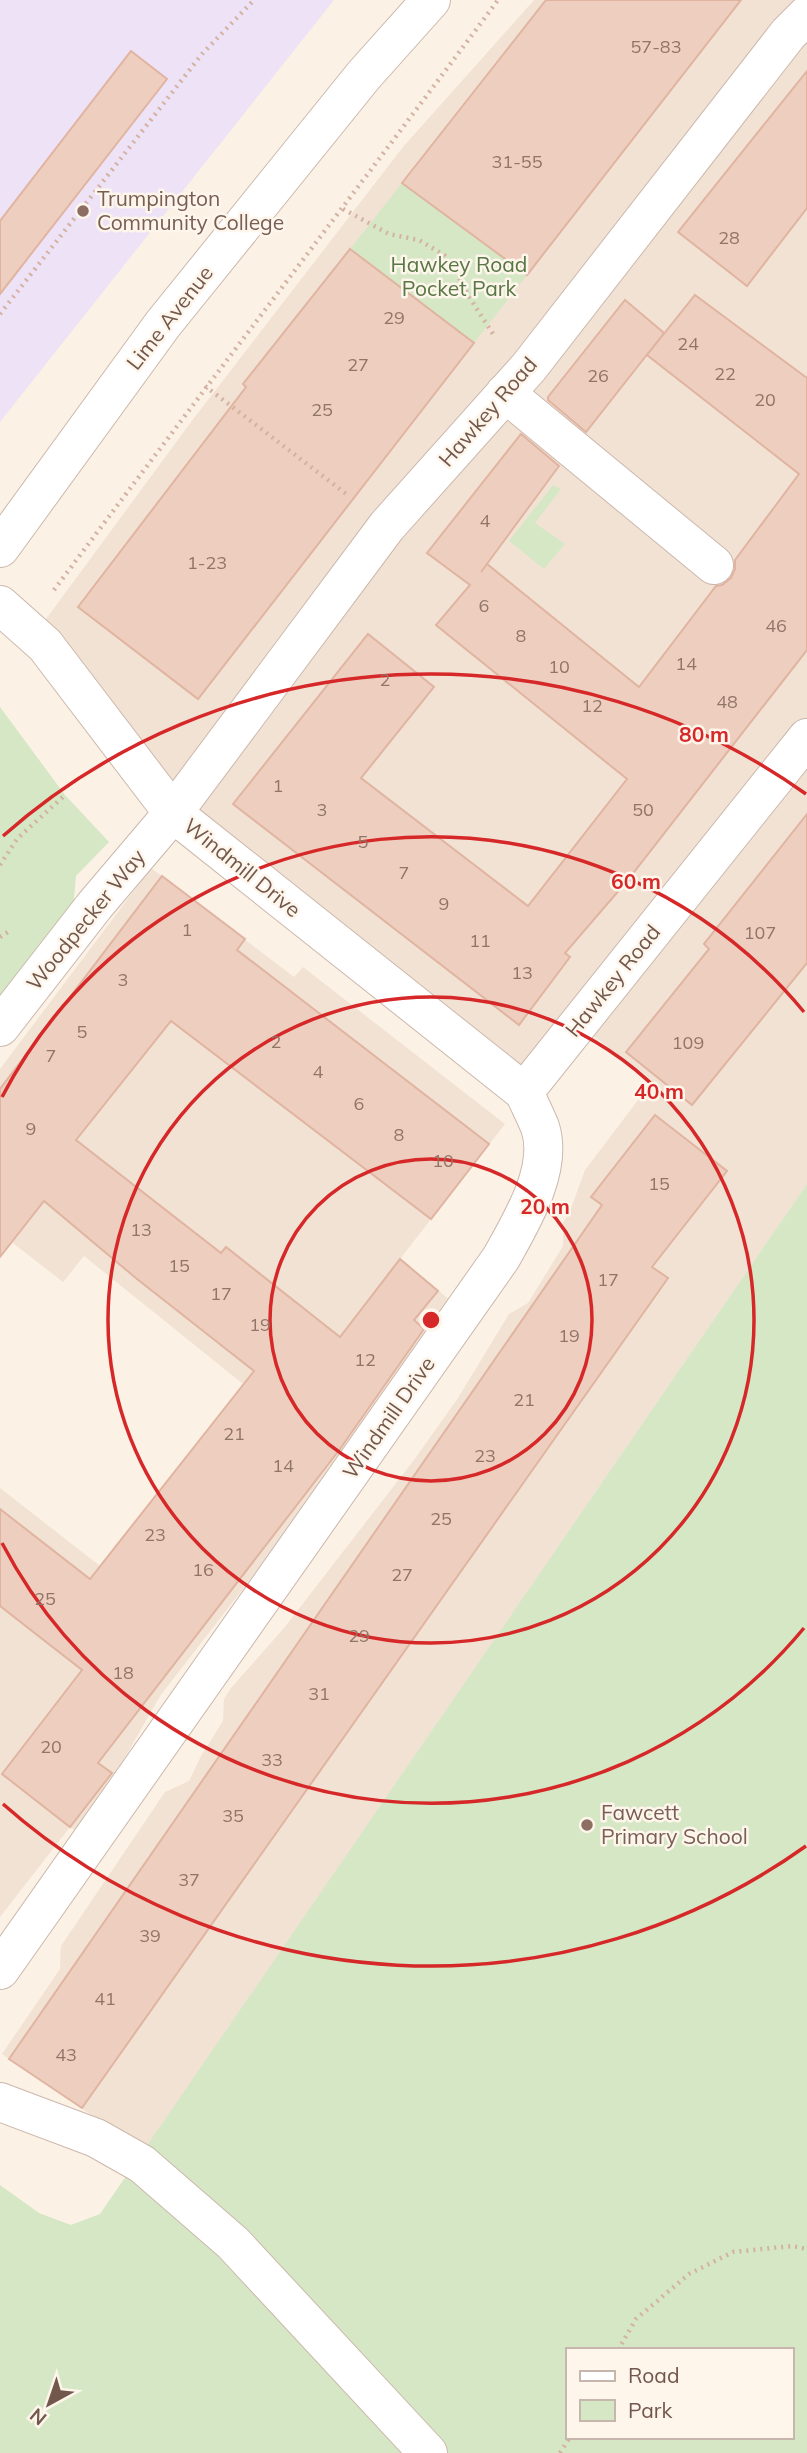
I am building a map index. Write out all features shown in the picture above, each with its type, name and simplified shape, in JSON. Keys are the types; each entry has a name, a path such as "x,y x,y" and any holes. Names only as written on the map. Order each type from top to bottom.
{"street":[{"name":"Lime Avenue","path":"0,548 163,324 364,75 431,0"},
{"name":"Hawkey Road","path":"173,813 387,526 517,380 788,34 807,15"},
{"path":"517,380 714,565"},
{"name":"Windmill Drive","path":"0,1970 502,1258 526,1213 544,1162 541,1129 524,1092 173,813 45,645 12,615"},
{"name":"Hawkey Road","path":"524,1092 807,738"},
{"name":"Woodpecker Way","path":"0,1027 95,905 173,813"},
{"path":"0,2102 96,2138 142,2164 233,2243 428,2453"}],"path":[{"path":"0,314 202,54 254,0"},
{"path":"12,615 46,601 205,386 343,209 498,0"},
{"path":"343,209 388,234 419,240 444,256 453,266 484,323 501,344 517,380"},
{"path":"205,386 387,526"},
{"path":"0,865 17,839 65,795"},
{"path":"619,2348 636,2319 689,2274 733,2252 792,2246 807,2249"}],"shaded area":[{"name":"Trumpington Community College","path":"0,0 334,0 0,422"},
{"path":"534,0 807,0 807,1184 144,2151 2,2054 60,1969 61,1946 165,1792 189,1781 223,1721 224,1699 231,1688 284,1628 414,1460 458,1398 509,1314 528,1303 563,1246 563,1223 585,1170 651,1083 594,1036 518,1066 146,804 24,649 191,422 403,147"},
{"path":"151,868 294,977 303,967 505,1124 400,1259 451,1301 359,1439 160,1696 78,1832 70,1827 0,1917 0,1488 100,1566 243,1384 84,1256 63,1282 0,1233 0,1069"}],"green space":[{"name":"Hawkey Road Pocket Park","path":"402,183 527,275 474,343 350,249"},
{"path":"553,485 561,489 535,523 565,544 544,569 509,541"},
{"path":"0,707 65,795 109,842 76,876 73,910 0,1006"},
{"name":"Fawcett Primary School","path":"807,1184 807,2453 0,2453 0,2185 39,2213 71,2225 100,2214"}],"building":[{"path":"546,0 741,0 527,275 402,183"},
{"path":"131,51 167,79 0,294 0,221"},
{"path":"807,71 807,208 747,286 678,232"},
{"path":"350,249 474,343 198,699 78,607 246,387 243,384"},
{"path":"695,295 807,378 807,650 627,881 565,953 570,957 519,1025 233,804 368,634 434,687 361,778 528,906 627,779 436,625 470,585 427,553 521,434 559,466 481,572 487,564 639,687 716,586 731,578 735,560 799,474 647,355"},
{"path":"625,300 664,333 586,432 548,400 548,397"},
{"path":"807,814 807,963 692,1105 626,1052 709,949 704,944"},
{"path":"162,876 245,939 237,950 489,1144 431,1219 171,1021 76,1140 221,1253 226,1247 340,1337 400,1259 438,1291 414,1320 424,1329 340,1449 98,1763 112,1773 70,1827 2,1774 82,1670 0,1606 0,1509 90,1579 254,1371 137,1279 44,1201 0,1257 0,1089"},
{"path":"655,1115 727,1171 652,1267 668,1278 82,2108 9,2059 602,1205 591,1197"}],"place":[{"name":"Trumpington Community College","path":"83,211"},
{"name":"Fawcett Primary School","path":"587,1825"}]}
